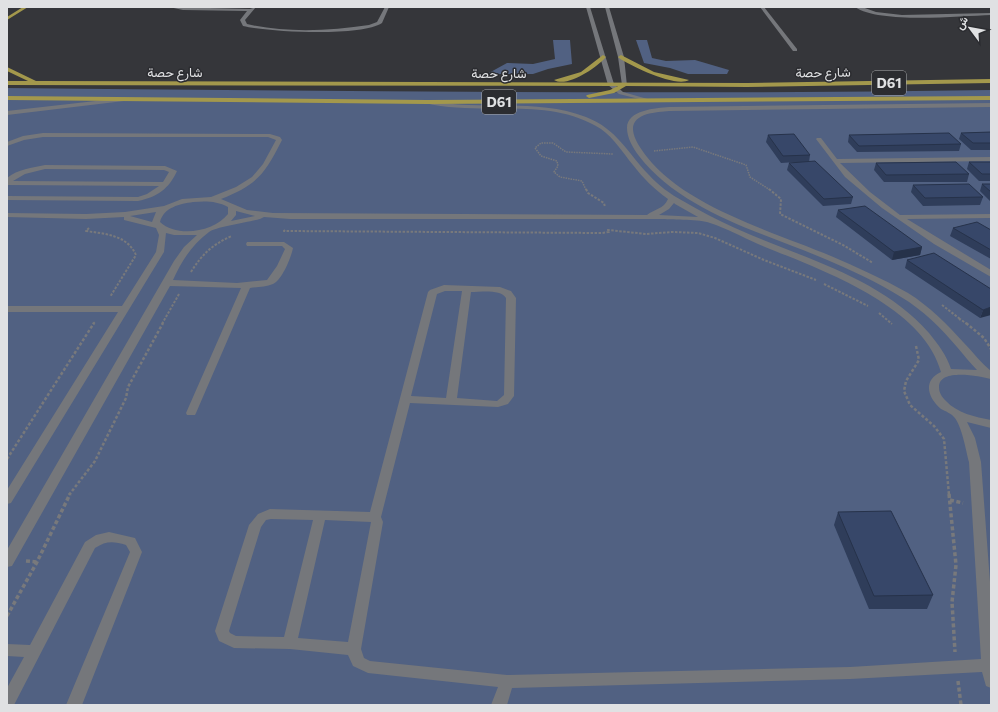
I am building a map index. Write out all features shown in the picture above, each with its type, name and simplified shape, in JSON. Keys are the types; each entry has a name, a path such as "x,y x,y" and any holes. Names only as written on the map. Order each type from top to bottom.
{"main road":[{"path":"7,19 26,7"},
{"path":"519,85 577,76 590,70 604,57"},
{"path":"621,57 642,70 665,77 692,80 756,80 787,84"},
{"path":"7,70 37,84"},
{"name":"شارع حصة","path":"7,84 747,85 991,81"},
{"path":"355,102 420,98 590,96 603,95 625,85"},
{"path":"682,101 673,98 669,93 681,89 733,88 747,85"},
{"name":"شارع حصة","path":"7,98 355,102 649,102 991,98"}],"street":[{"path":"171,7 183,9 253,8"},
{"path":"253,8 242,23 250,27 337,30 366,28 379,23 383,18 387,7"},
{"path":"588,7 595,37 604,57 611,85 616,90 627,95 649,102"},
{"path":"607,7 621,57 625,85"},
{"path":"762,7 795,50"},
{"path":"857,7 869,12 888,15 991,14"},
{"path":"863,7 886,13 922,15"},
{"path":"7,113 123,100"},
{"path":"427,102 448,105 542,108 565,112 589,120 601,126 613,134 644,175 672,198 713,220 822,267 878,295 899,309 929,339 941,358 947,373"},
{"path":"991,105 669,108 652,111 639,116 631,122 629,127 633,141 642,155 659,173 682,192 704,205 885,284 923,306 940,322 977,365 991,376"},
{"path":"7,144 23,138 44,135 268,135 278,138 279,140 263,171 245,186 230,205"},
{"path":"819,139 835,161 851,179 922,233 991,274"},
{"path":"835,161 991,159"},
{"path":"7,182 17,174 30,170 59,167 168,168 172,170 173,173 162,190 154,195 133,200 7,198"},
{"path":"7,182 166,184"},
{"path":"7,215 113,216 147,212 189,200 212,199 245,186"},
{"path":"646,217 664,209 671,202 672,198"},
{"path":"212,199 246,212 290,217 646,217 713,220"},
{"path":"7,562 167,283 177,262 188,246 213,228 225,223 233,215 230,205"},
{"path":"7,500 160,252 163,235 156,218 168,207"},
{"path":"113,216 138,219 165,230 181,234 213,228 241,220 272,216"},
{"path":"900,217 991,216"},
{"path":"167,283 248,285 263,284 274,280 289,250 288,246 284,244 250,244"},
{"path":"191,413 248,285"},
{"path":"405,399 498,404 504,402 509,396 511,298 508,293 500,290 444,288 433,292 405,399 375,517 377,522 354,649 358,662 368,668 507,682 850,673 989,665"},
{"path":"451,402 467,289"},
{"path":"7,309 124,309"},
{"path":"991,376 963,371 947,373 939,377 934,383 934,391 947,408 959,415 975,421 991,424"},
{"path":"959,415 970,438 975,462 991,681"},
{"path":"354,649 290,643 234,642 224,637 222,631 255,525 262,517 270,514 375,517"},
{"path":"290,643 320,515"},
{"path":"7,703 90,545 97,540 111,536 130,541 136,552 74,705"},
{"path":"7,650 34,651"},
{"path":"500,705 507,682"}],"path":[{"path":"566,152 554,143 541,144 535,148 541,156 557,161 558,166 554,172 560,177 582,181 588,193 604,204 607,213"},
{"path":"679,149 693,147 725,156 746,165 750,177 781,199 780,214 843,245 876,265"},
{"path":"7,459 136,255 134,249 124,239 86,231 103,216"},
{"path":"284,232 290,217"},
{"path":"278,232 602,233 609,232 608,230 646,234 672,232 698,233 715,238 764,260 819,281 874,310 893,324"},
{"path":"7,616 37,562 70,494 95,461 126,398 128,386 184,283 202,254 213,244 237,235"},
{"path":"940,305 984,338 991,350"},
{"path":"940,322 960,319"},
{"path":"915,344 919,360 906,381 904,391 910,405 934,426 944,439 956,566 952,602 957,667 962,705"}],"shaded area":[{"path":"553,40 570,40 572,64 533,74 487,74 507,63 533,64 555,59"},
{"path":"636,40 647,40 652,58 666,61 695,60 729,70 727,74 688,74 670,68 644,63"},
{"path":"7,88 622,92 991,90 991,705 7,705"}],"building":[{"path":"991,132 991,143 973,143 961,133"},
{"path":"949,133 961,144 859,146 849,135"},
{"path":"794,134 810,155 783,156 768,135"},
{"path":"815,161 853,197 824,199 789,163"},
{"path":"956,162 969,174 886,175 876,163"},
{"path":"969,162 991,162 991,174 982,174"},
{"path":"969,184 983,197 925,198 913,185"},
{"path":"982,184 991,184 991,192"},
{"path":"865,206 922,247 894,252 838,210"},
{"path":"977,222 991,230 991,250 953,228"},
{"path":"934,253 991,289 991,307 983,310 907,260"},
{"path":"891,511 933,595 874,596 838,512"}]}
